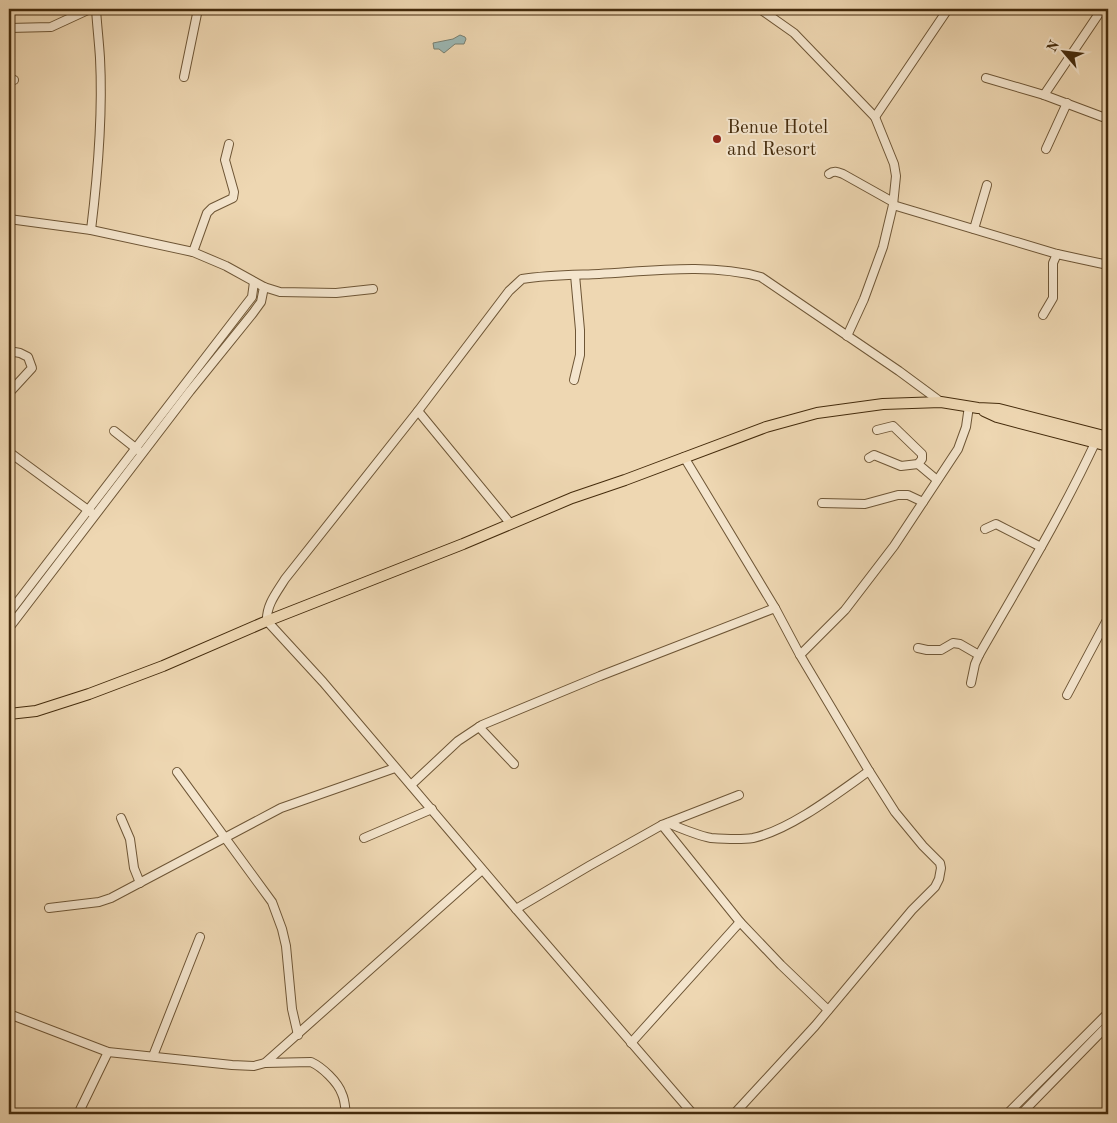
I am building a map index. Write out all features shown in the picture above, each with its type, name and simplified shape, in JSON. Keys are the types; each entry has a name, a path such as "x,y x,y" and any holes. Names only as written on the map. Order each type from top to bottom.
{"main road":[{"path":"9,714 36,710 73,700 163,666 267,621 463,544 572,498 766,427 817,413 883,404 941,402 999,409 1108,437"},
{"path":"974,407 997,417 1108,446"}],"street":[{"path":"9,28 50,27 90,9"},
{"path":"91,230 98,168 99,129 100,59 96,9"},
{"path":"184,77 198,9"},
{"path":"760,9 794,33 875,117 894,164 896,176 893,204 883,247 864,299 847,336"},
{"path":"875,117 948,9"},
{"path":"1044,95 1102,9"},
{"path":"986,78 1044,95 1108,119"},
{"path":"1046,149 1067,103"},
{"path":"193,252 207,213 212,208 232,198 234,192 225,160 229,144"},
{"path":"829,174 836,171 843,174 893,204 1057,254 1108,265"},
{"path":"974,229 987,185"},
{"path":"9,219 91,230 193,252 226,266 264,287 280,292 336,294 373,290"},
{"path":"1043,315 1053,298 1053,262 1057,254"},
{"path":"693,1114 482,870 323,682 267,621 271,602 285,579 513,287 522,279 706,270 752,275 766,280 941,402"},
{"path":"574,380 580,355 580,330 575,275"},
{"path":"9,628 143,454 252,297 254,282"},
{"path":"9,613 136,448 198,374 253,313 261,302 264,287"},
{"path":"9,351 28,357 32,368 9,393"},
{"path":"800,655 845,610 894,546 958,449 974,407"},
{"path":"418,411 510,523"},
{"path":"869,458 874,455 901,466 918,464 922,459 922,454 893,426 877,430"},
{"path":"114,431 143,454"},
{"path":"971,683 974,664 979,654 1076,484 1095,443"},
{"path":"9,452 95,516"},
{"path":"684,457 775,608 800,655 869,771 895,812 940,863 941,874 935,887 912,910 828,1010 734,1114"},
{"path":"918,464 937,480"},
{"path":"119,470 126,475"},
{"path":"822,503 865,504 898,495 908,495 923,502"},
{"path":"985,529 996,524 1041,547"},
{"path":"411,785 458,741 480,726 600,676 775,608"},
{"path":"1067,695 1108,618"},
{"path":"1099,634 1108,638"},
{"path":"918,648 940,650 953,643 960,644 979,654"},
{"path":"480,726 514,764"},
{"path":"49,908 99,902 111,898 281,808 395,768"},
{"path":"665,824 709,837 740,839 759,836 778,829 829,799 869,771"},
{"path":"177,772 272,902 278,915 286,946 292,1009 298,1035"},
{"path":"516,909 665,824 739,795"},
{"path":"364,838 432,809"},
{"path":"121,818 130,839 134,868 140,883"},
{"path":"665,824 740,922 828,1010"},
{"path":"9,1014 108,1052 254,1066 265,1062 298,1035 482,870"},
{"path":"631,1042 740,922"},
{"path":"153,1056 200,937"},
{"path":"1007,1114 1108,1013"},
{"path":"1021,1114 1108,1025"},
{"path":"78,1114 108,1052"},
{"path":"265,1062 310,1062 326,1071 342,1092 346,1114"}],"water":[{"path":"460,35 466,39 464,44 455,44 444,53 439,49 434,49 433,43 453,39"}],"place":[{"name":"Benue Hotel and Resort","path":"717,139"}]}
